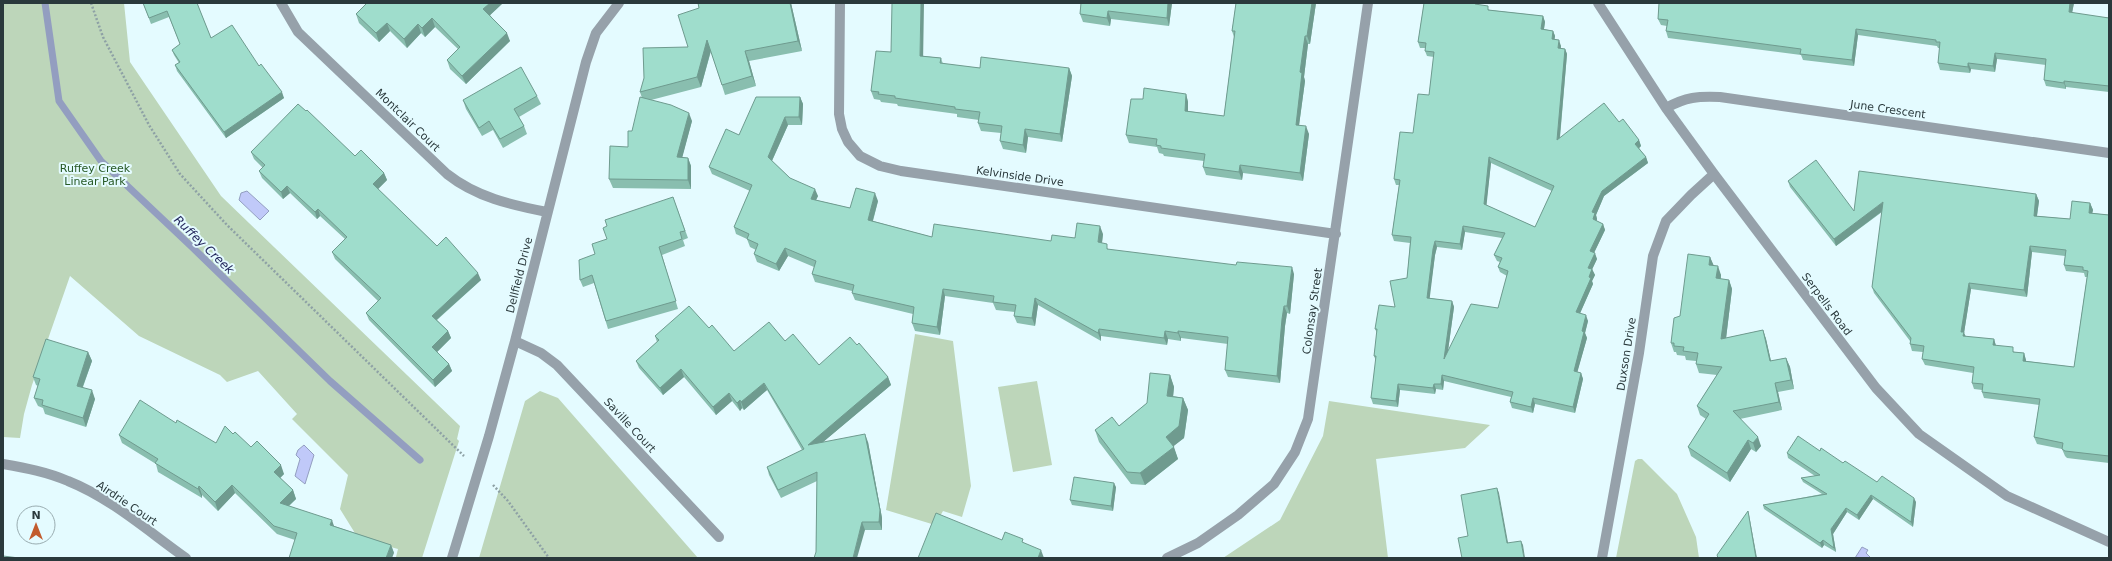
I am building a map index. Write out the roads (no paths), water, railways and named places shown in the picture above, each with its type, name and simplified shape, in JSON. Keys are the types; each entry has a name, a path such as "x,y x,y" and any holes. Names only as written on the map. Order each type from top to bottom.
{"street":[{"name":"Montclair Court","path":"281,3 298,32 447,174 463,187 482,195 547,212"},
{"name":"Dellfield Drive","path":"452,558 489,436 515,341 586,62 596,33 619,3"},
{"name":"Kelvinside Drive","path":"840,3 840,121 848,142 860,156 880,166 909,172 1336,234"},
{"name":"Colonsay Street","path":"1167,558 1198,543 1238,515 1274,484 1295,452 1308,419 1336,234 1368,3"},
{"name":"Serpells Road","path":"1598,3 1666,108 1714,174 1876,388 1919,434 2007,496 2109,542"},
{"name":"June Crescent","path":"1666,108 1680,100 1692,97 1720,97 2109,153"},
{"name":"Duxson Drive","path":"1602,558 1639,353 1653,256 1666,221 1714,174"},
{"name":"Saville Court","path":"515,341 541,353 556,365 720,537"},
{"name":"Airdrie Court","path":"3,464 35,469 76,485 101,498 186,558"}],"water":[{"path":"247,191 269,211 260,220 239,200 241,193"},
{"path":"304,445 314,455 305,484 295,476 300,459 296,455 298,450"},
{"path":"1862,547 1868,550 1866,553 1871,558 1855,558"}],"waterway":[{"name":"Ruffey Creek","path":"45,3 59,101 101,161 330,381 420,460"}],"park label":[{"name":"Ruffey Creek Linear Park","path":"95,174"}]}
